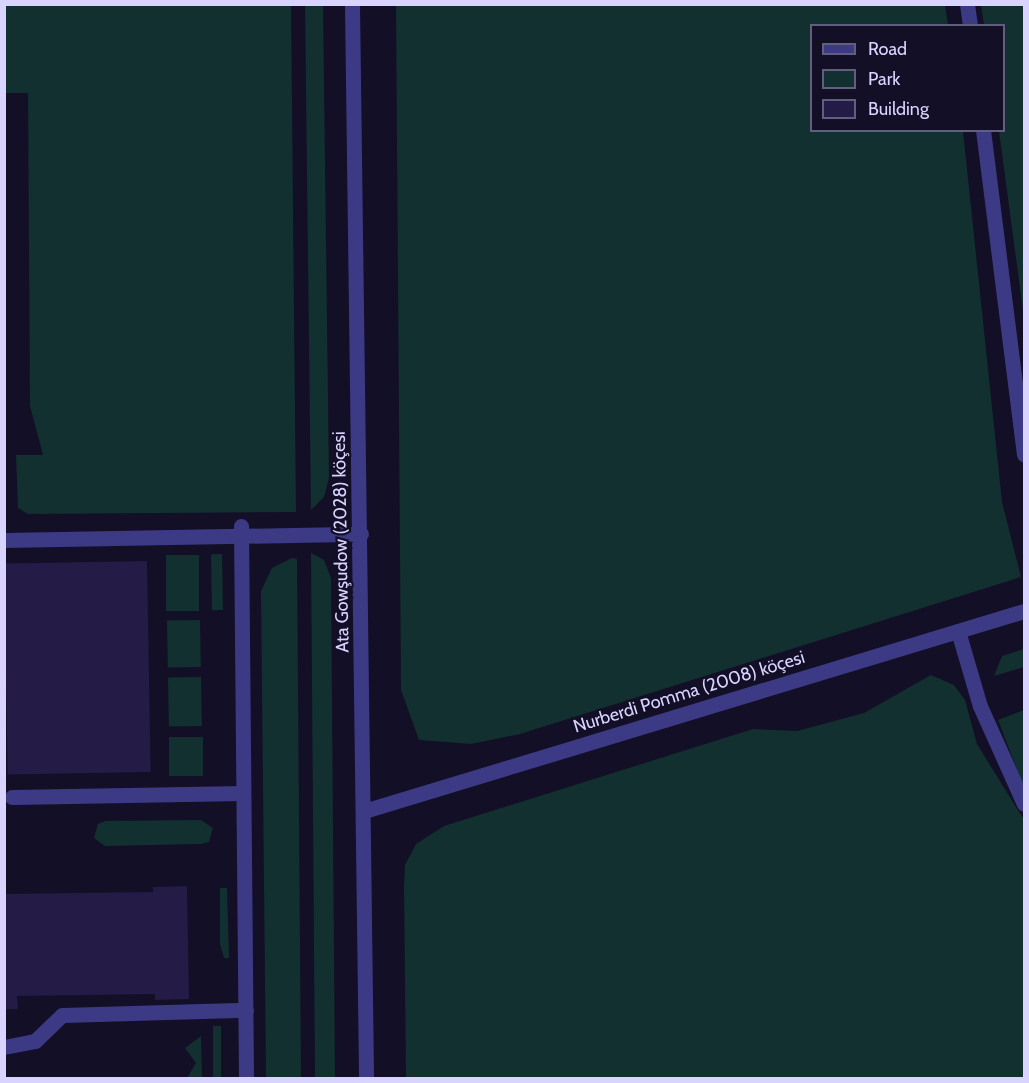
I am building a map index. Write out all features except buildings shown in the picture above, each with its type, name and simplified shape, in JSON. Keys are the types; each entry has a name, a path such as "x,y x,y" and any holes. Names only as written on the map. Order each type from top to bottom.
{"street":[{"name":"Ata Gowşudow (2028) köçesi","path":"352,4 361,534 366,1078"},
{"path":"967,4 970,24"},
{"path":"983,132 1024,454"},
{"path":"241,531 246,1078"},
{"path":"4,540 241,531 361,534"},
{"name":"Nurberdi Pomma (2008) köçesi","path":"364,811 1024,611"},
{"path":"958,631 980,706 1024,804"},
{"path":"12,797 243,793"},
{"path":"4,1047 35,1041 62,1015 246,1010"}],"green space":[{"path":"4,5 291,5 296,512 28,514 18,508 16,455 43,455 30,406 28,93 5,93"},
{"path":"305,5 323,5 329,478 324,497 311,510"},
{"path":"396,5 945,5 948,24 810,24 810,132 963,132 1002,502 1021,577 520,734 471,744 419,740 401,690"},
{"path":"981,5 1024,5 1024,318 999,132 1005,132 1005,24 984,24"},
{"path":"311,553 324,560 331,578 335,1078 315,1078"},
{"path":"211,554 222,554 223,610 212,610"},
{"path":"166,555 199,555 199,611 166,611"},
{"path":"292,558 297,559 301,1078 266,1078 261,591 272,568"},
{"path":"200,620 201,667 168,668 167,621"},
{"path":"1024,649 1024,667 994,676 1002,656"},
{"path":"931,675 954,685 965,700 977,744 1024,820 1024,1078 406,1078 404,886 405,865 416,844 444,826 753,729 797,731 864,713"},
{"path":"201,677 202,726 169,727 168,678"},
{"path":"1024,710 1024,788 998,720"},
{"path":"169,737 203,737 203,776 169,776"},
{"path":"201,820 213,828 209,842 201,844 105,846 94,838 98,824 105,821"},
{"path":"220,888 227,888 229,958 224,958 220,944"},
{"path":"213,1026 221,1026 221,1078 213,1078"},
{"path":"201,1036 202,1078 187,1078 196,1063 185,1048"}]}
